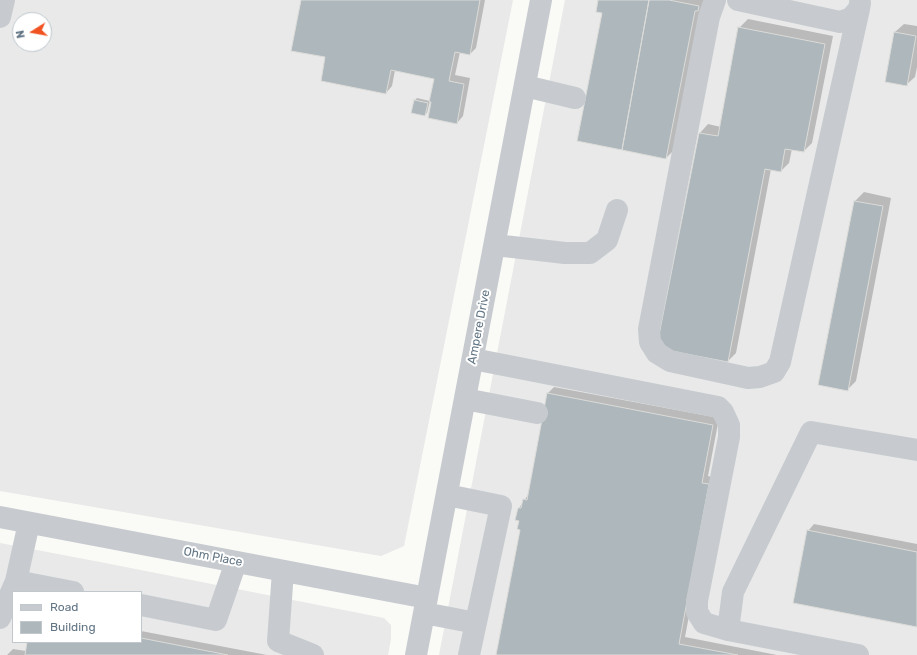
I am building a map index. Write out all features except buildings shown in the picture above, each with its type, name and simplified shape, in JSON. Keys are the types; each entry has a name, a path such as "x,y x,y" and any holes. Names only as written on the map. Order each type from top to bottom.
{"street":[{"path":"0,17 4,0"},
{"name":"Ampere Drive","path":"416,655 541,0"},
{"path":"715,0 709,16 649,330 650,342 657,353 670,361 748,378 760,377 774,372 780,362 860,4"},
{"path":"738,0 840,22 851,18 860,4"},
{"path":"525,86 575,98"},
{"path":"494,244 565,253 590,253 606,240 617,210"},
{"path":"473,359 718,407 729,425 729,436 697,601 697,612 704,623 728,630 858,655"},
{"path":"465,399 537,413"},
{"path":"728,630 733,592 811,432 917,450"},
{"path":"447,495 501,506 469,655"},
{"name":"Ohm Place","path":"0,517 283,571 425,606 476,623"},
{"path":"0,618 16,581 29,523"},
{"path":"142,606 216,620 236,562"},
{"path":"283,571 278,641 313,655"},
{"path":"16,581 68,591"}],"shaded area":[{"path":"0,0 513,0 404,546 381,556 0,491"},
{"path":"565,0 917,0 917,655 439,655"},
{"path":"0,543 384,618 391,625 391,639 388,655 0,655"}]}
